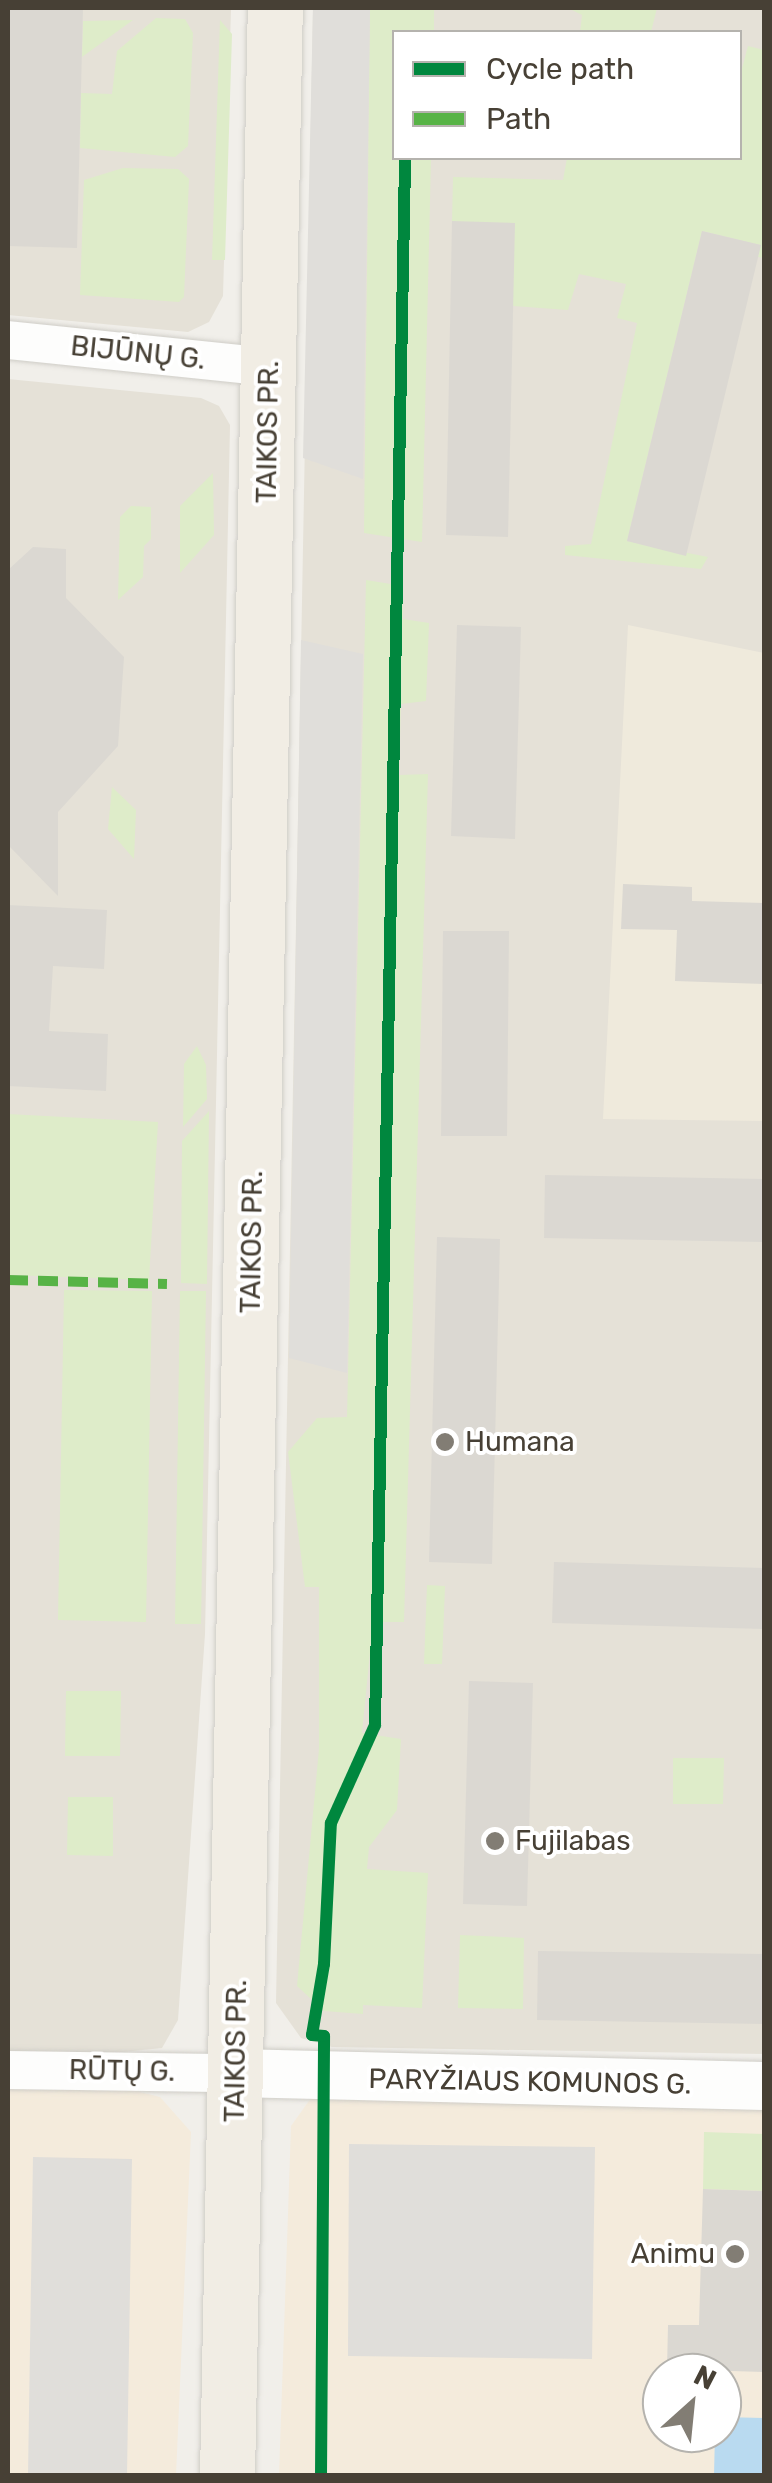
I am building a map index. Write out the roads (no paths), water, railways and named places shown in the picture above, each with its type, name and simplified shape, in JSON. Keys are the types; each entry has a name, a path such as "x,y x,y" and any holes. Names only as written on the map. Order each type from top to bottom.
{"main road":[{"name":"TAIKOS PR.","path":"227,2476 275,8"}],"street":[{"name":"BIJŪNŲ G.","path":"8,340 269,367"},
{"name":"RŪTŲ G.","path":"8,2070 236,2073"},
{"name":"PARYŽIAUS KOMUNOS G.","path":"236,2073 764,2086"}],"water":[{"path":"742,2417 764,2418 764,2475 714,2475 715,2453 742,2453"}],"place":[{"name":"Humana","path":"445,1442"},
{"name":"Fujilabas","path":"495,1841"},
{"name":"Animu","path":"735,2254"}]}
